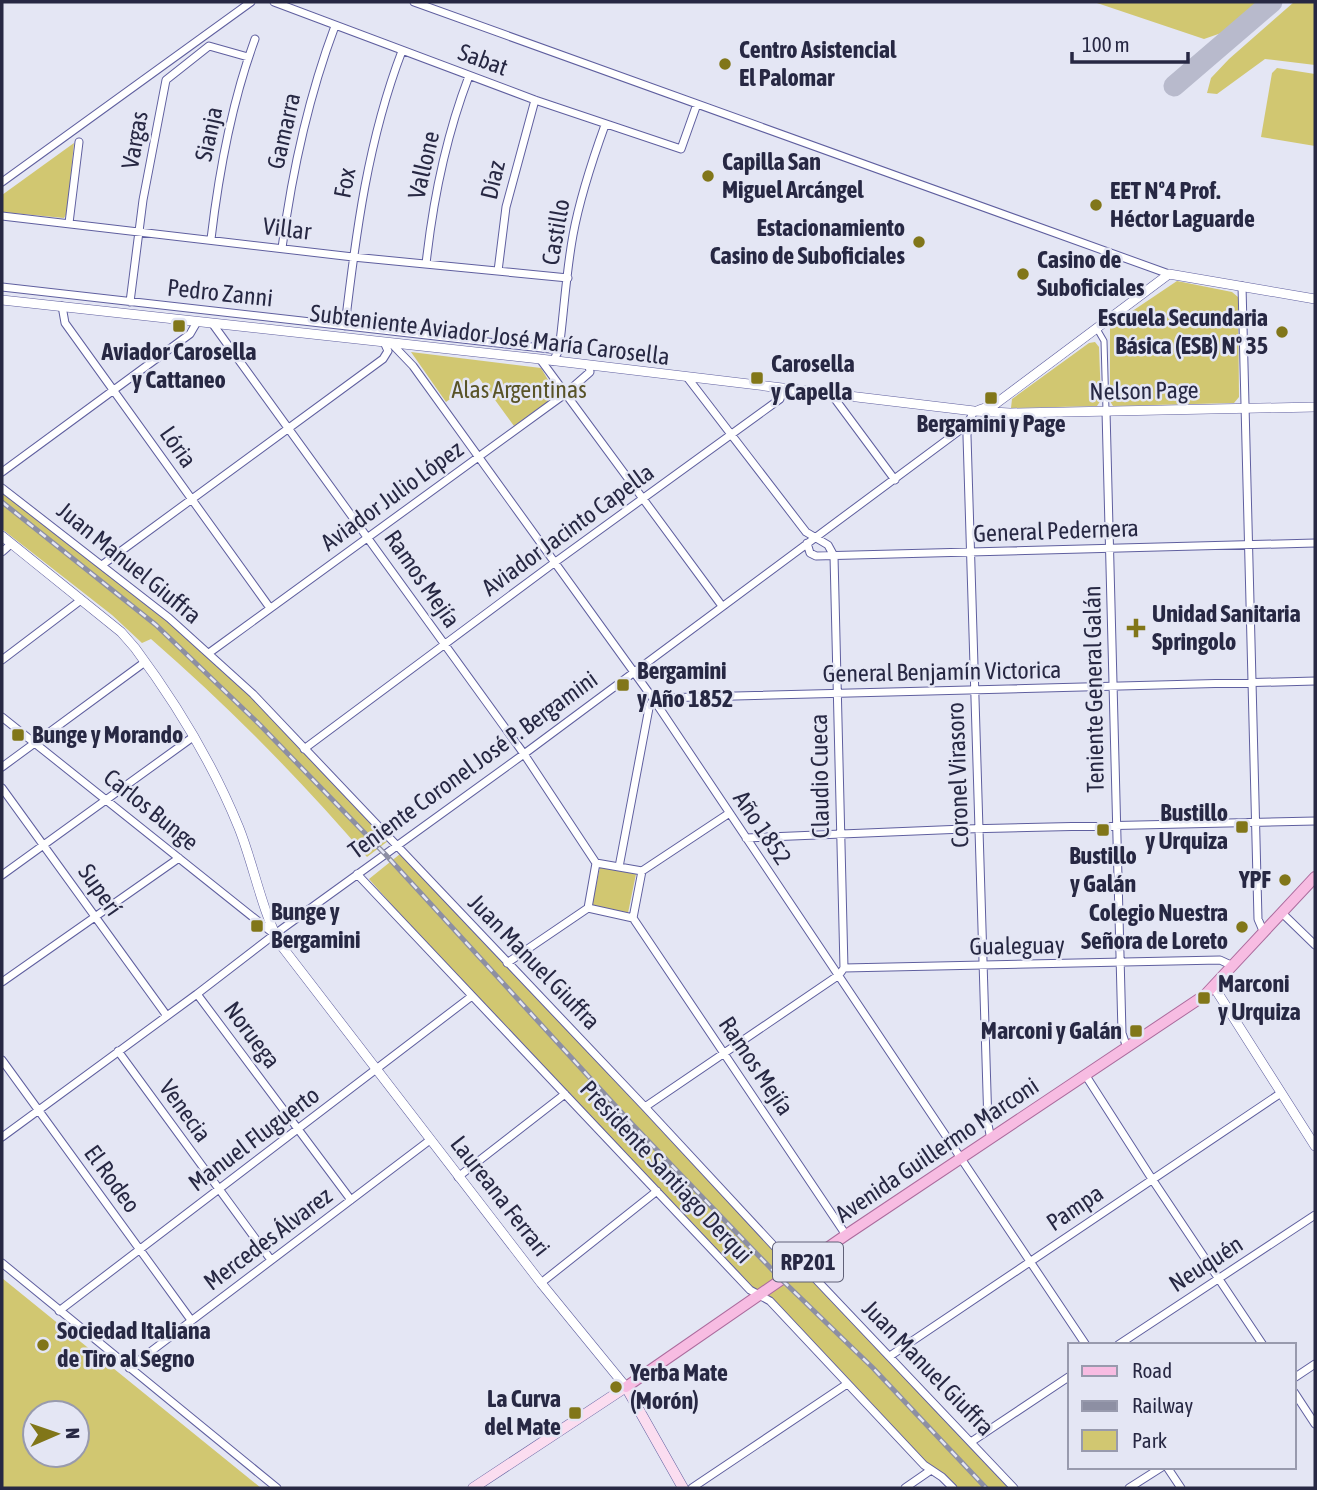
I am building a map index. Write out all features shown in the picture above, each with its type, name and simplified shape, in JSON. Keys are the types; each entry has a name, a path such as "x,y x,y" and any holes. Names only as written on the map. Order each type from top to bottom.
{"main road":[{"name":"RP201","path":"1213,987 1315,877"},
{"name":"Avenida Guillermo Marconi","path":"474,1488 846,1235 1086,1076 1213,987"},
{"name":"Laureana Ferrari","path":"626,1387 683,1488"}],"street":[{"path":"2,182 251,2"},
{"name":"Sabat","path":"274,2 535,100 681,149 697,104"},
{"path":"414,2 1168,274 1315,299"},
{"name":"Gamarra","path":"282,248 305,119 335,26"},
{"name":"Sianja","path":"211,239 225,146 255,39"},
{"name":"Vargas","path":"130,302 138,231 166,80 209,46 248,57"},
{"name":"Fox","path":"345,326 359,208 389,84 402,51"},
{"name":"Vallone","path":"426,264 443,162 469,76"},
{"name":"Díaz","path":"498,271 506,207 535,100"},
{"name":"Castillo","path":"559,350 573,236 585,181 605,125"},
{"path":"69,223 79,142"},
{"name":"Villar","path":"2,216 353,257 568,278"},
{"path":"974,411 995,405 1168,274"},
{"path":"1242,286 1258,919 1264,933"},
{"name":"Pedro Zanni","path":"2,287 559,350"},
{"name":"Subteniente Aviador José María Carosella","path":"2,301 540,359 974,411"},
{"name":"Lória","path":"62,306 65,323 270,608"},
{"path":"2,472 190,334 197,322"},
{"name":"Ramos Mejía","path":"212,323 524,754 596,863"},
{"name":"Teniente General Galán","path":"1097,330 1104,341 1122,1033 1127,1048"},
{"path":"102,565 383,359 388,351 388,343"},
{"name":"Año 1852","path":"388,343 413,366 634,671 828,960 841,972 960,1159 1085,1343"},
{"path":"553,361 559,350"},
{"path":"540,359 722,606"},
{"name":"Aviador Julio López","path":"209,653 565,394 590,372 589,365"},
{"path":"687,377 811,541 828,545 834,555"},
{"name":"Aviador Jacinto Capella","path":"304,749 554,563 780,400 783,389"},
{"path":"832,395 895,480"},
{"name":"Nelson Page","path":"974,411 1315,407"},
{"name":"Coronel Virasoro","path":"974,411 967,425 982,966 988,1125 991,1139"},
{"name":"Teniente Coronel José P. Bergamini","path":"2,1137 967,425"},
{"name":"Juan Manuel Giuffra","path":"2,488 102,565 209,653 253,694 788,1261 808,1272 1014,1488"},
{"path":"2,536 125,636 145,662 193,737 238,826 275,934"},
{"name":"General Pedernera","path":"811,541 810,553 813,555 1315,542"},
{"path":"2,552 11,544"},
{"name":"Claudio Cueca","path":"834,555 843,954 841,972"},
{"path":"2,660 81,600"},
{"path":"2,767 145,662"},
{"name":"General Benjamín Victorica","path":"654,700 663,697 1315,681"},
{"path":"619,867 649,708 654,700"},
{"name":"Carlos Bunge","path":"2,717 275,934"},
{"path":"2,875 193,737"},
{"name":"Superí","path":"2,788 167,1016"},
{"path":"507,963 588,908 596,863 642,871 728,814"},
{"path":"746,838 840,833 1315,821"},
{"path":"2,982 178,858"},
{"path":"588,908 633,918 642,871"},
{"name":"Presidente Santiago Derqui","path":"357,874 750,1290 770,1301 931,1471 953,1488"},
{"path":"1282,913 1315,945"},
{"name":"Ramos Mejía","path":"633,918 846,1235"},
{"name":"Laureana Ferrari","path":"275,934 458,1177 626,1387"},
{"path":"828,960 837,960 843,954"},
{"name":"Gualeguay","path":"841,972 1220,960 1233,967"},
{"path":"645,1107 841,972"},
{"path":"1213,987 1281,1093 1312,1130 1315,1146"},
{"name":"Noruega","path":"197,994 351,1200"},
{"name":"Manuel Fluguerto","path":"59,1311 472,996"},
{"name":"Venecia","path":"118,1051 271,1260"},
{"name":"El Rodeo","path":"2,1060 191,1320"},
{"path":"1086,1076 1262,1343"},
{"name":"Pampa","path":"890,1356 1281,1093"},
{"path":"458,1177 565,1094"},
{"name":"Mercedes Álvarez","path":"129,1368 430,1140"},
{"path":"541,1283 657,1191"},
{"name":"Neuquén","path":"1121,1343 1315,1215"},
{"path":"2,1264 277,1488"},
{"path":"1296,1377 1315,1364"},
{"path":"971,1442 1068,1378"},
{"path":"692,1488 847,1384"},
{"path":"1296,1395 1315,1424"},
{"path":"1129,1488 1158,1469"},
{"path":"1168,1469 1181,1488"},
{"path":"905,1488 931,1471"}],"green space":[{"path":"1094,2 1259,2 1227,31 1204,39"},
{"path":"1294,2 1315,2 1315,65 1265,59 1217,94 1207,93 1211,78 1229,59"},
{"path":"1277,68 1315,74 1315,146 1261,137 1272,73"},
{"path":"74,143 67,213 64,218 2,212 2,195"},
{"path":"1177,281 1232,292 1238,297 1239,397 1234,403 1113,406 1110,401 1110,326"},
{"path":"1095,342 1099,347 1101,400 1097,406 1011,408 1012,399 1089,343"},
{"name":"Alas Argentinas","path":"411,352 541,368 557,395 514,426 479,378 446,402"},
{"path":"2,488 102,565 253,694 388,841 367,857 263,744 180,665 151,639 142,643 112,615 2,529"},
{"path":"400,854 788,1261 805,1270 1014,1488 953,1488 931,1470 770,1301 759,1296 472,996 369,879"},
{"path":"600,867 636,874 628,913 592,905"},
{"name":"Sociedad Italiana de Tiro al Segno","path":"2,1278 261,1488 2,1488"}],"taxiway":[{"path":"1174,86 1272,2"}],"railway":[{"path":"2,502 156,625 259,724 385,854 632,1124 782,1280 873,1368 986,1488"}],"place":[{"name":"Centro Asistencial El Palomar","path":"725,64"},
{"name":"Capilla San Miguel Arcángel","path":"708,176"},
{"name":"EET Nº4 Prof. Héctor Laguarde","path":"1096,205"},
{"name":"Estacionamiento Casino de Suboficiales","path":"919,242"},
{"name":"Casino de Suboficiales","path":"1023,274"},
{"name":"Aviador Carosella y Cattaneo","path":"179,326"},
{"name":"Escuela Secundaria Básica (ESB) Nº 35","path":"1282,332"},
{"name":"Carosella y Capella","path":"757,378"},
{"name":"Bergamini y Page","path":"991,398"},
{"name":"Unidad Sanitaria Springolo","path":"1136,628"},
{"name":"Bergamini y Año 1852","path":"623,685"},
{"name":"Bunge y Morando","path":"18,735"},
{"name":"Bustillo y Urquiza","path":"1242,827"},
{"name":"Bustillo y Galán","path":"1103,830"},
{"name":"YPF","path":"1285,880"},
{"name":"Bunge y Bergamini","path":"257,926"},
{"name":"Colegio Nuestra Señora de Loreto","path":"1242,927"},
{"name":"Marconi y Urquiza","path":"1204,998"},
{"name":"Marconi y Galán","path":"1136,1031"},
{"name":"Sociedad Italiana de Tiro al Segno","path":"43,1345"},
{"name":"Yerba Mate (Morón)","path":"616,1387"},
{"name":"La Curva del Mate","path":"575,1413"}]}
